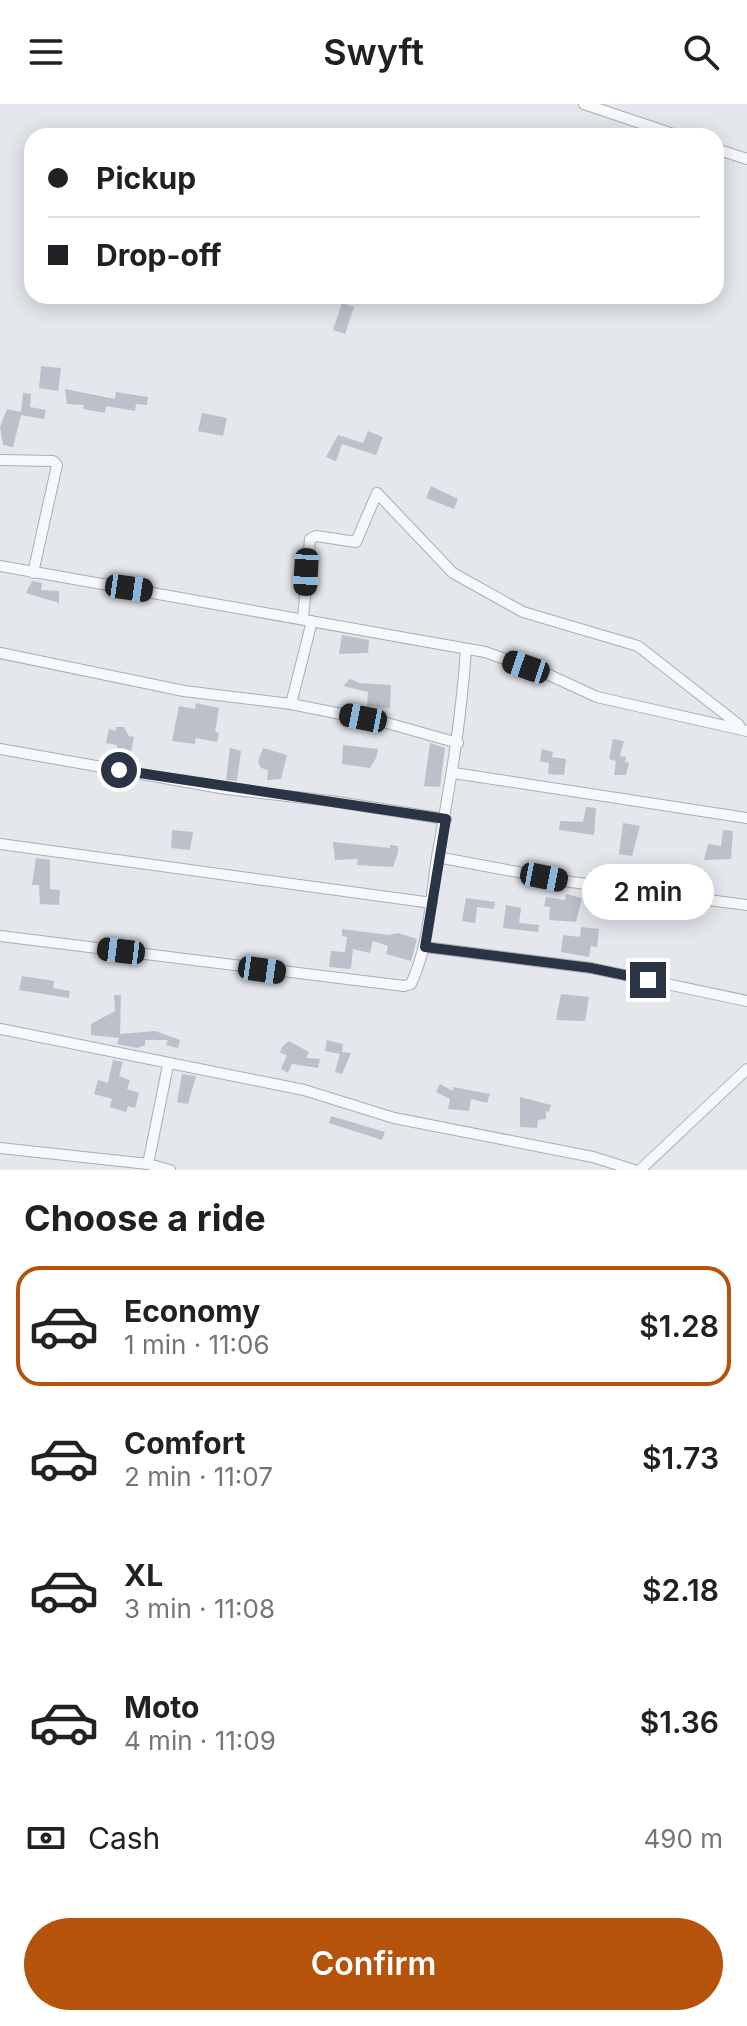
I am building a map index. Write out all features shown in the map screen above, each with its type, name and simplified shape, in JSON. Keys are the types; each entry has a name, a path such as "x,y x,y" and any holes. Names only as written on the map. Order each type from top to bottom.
{"street":[{"path":"584,104 655,128"},
{"path":"724,152 747,159"},
{"path":"0,460 53,461 57,465 33,573"},
{"path":"291,704 308,620 310,539 316,536 356,542 377,493 453,573 523,612 638,646 747,731"},
{"path":"0,566 466,649 547,674 597,697 747,731"},
{"path":"0,936 404,986 411,984 425,947 437,857 454,773 466,649"},
{"path":"0,653 184,691 291,704 387,723 458,743"},
{"path":"0,749 226,789 446,819"},
{"path":"454,773 747,818"},
{"path":"0,844 432,903"},
{"path":"437,857 571,882 747,905"},
{"path":"425,947 591,968 747,1001"},
{"path":"0,1029 304,1090 394,1118 593,1157 637,1170 747,1069"},
{"path":"148,1164 168,1065"},
{"path":"0,1148 148,1164 170,1170"}],"building":[{"path":"342,304 354,307 345,334 333,330"},
{"path":"41,366 61,368 58,391 39,388"},
{"path":"65,389 115,399 116,392 148,397 147,405 136,404 135,411 106,406 105,413 83,409 84,405 67,404"},
{"path":"23,393 31,394 30,407 46,410 44,419 21,415 13,447 3,445 0,427 7,409 21,412"},
{"path":"202,413 227,418 223,436 198,431"},
{"path":"368,431 383,437 376,455 342,444 336,461 326,457 338,435 363,443"},
{"path":"431,486 458,499 454,509 426,498"},
{"path":"32,581 42,583 41,590 59,591 59,603 26,593"},
{"path":"342,635 369,640 368,653 339,654"},
{"path":"350,679 360,683 391,685 390,708 367,706 368,692 343,686"},
{"path":"196,703 219,708 215,732 219,733 217,742 196,738 195,744 172,741 179,706 195,709"},
{"path":"116,727 124,727 129,736 134,737 129,764 117,762 117,745 106,743 109,729 116,731"},
{"path":"613,739 624,741 620,756 626,757 625,762 629,763 626,775 614,775 616,761 609,759"},
{"path":"430,743 445,748 440,787 424,786"},
{"path":"343,745 378,749 370,768 342,764"},
{"path":"230,748 241,751 237,781 226,780"},
{"path":"263,748 287,755 281,779 267,780 268,770 261,768 258,762"},
{"path":"542,749 553,752 552,757 566,759 564,775 548,774 549,763 540,761"},
{"path":"586,807 596,808 594,835 559,830 560,821 583,822"},
{"path":"623,823 640,826 632,856 619,854"},
{"path":"172,830 193,832 190,850 171,848"},
{"path":"723,830 733,831 731,859 704,860 708,844 721,846"},
{"path":"333,842 390,848 390,845 398,846 398,853 393,867 357,865 358,859 335,860"},
{"path":"36,858 50,860 50,889 60,890 59,905 40,904 39,885 32,885"},
{"path":"566,894 582,898 576,922 549,920 550,907 544,906 546,897 565,900"},
{"path":"466,898 495,902 494,909 477,907 475,923 462,921"},
{"path":"506,905 521,908 519,923 539,925 538,932 503,928"},
{"path":"581,927 599,929 597,947 591,946 589,957 561,952 563,935 580,937"},
{"path":"342,929 389,935 398,933 417,939 411,961 386,954 388,946 373,941 370,953 353,949 351,969 329,967 331,951 345,952 347,937 342,936"},
{"path":"22,976 54,981 53,988 70,991 69,998 19,990"},
{"path":"561,994 589,997 585,1021 556,1020"},
{"path":"114,995 121,995 120,1034 155,1031 180,1040 178,1048 166,1045 168,1040 145,1040 145,1045 137,1048 117,1044 119,1038 91,1035 91,1024 115,1011"},
{"path":"327,1040 343,1044 342,1052 351,1053 342,1074 335,1072 340,1054 325,1051"},
{"path":"289,1041 309,1052 306,1058 320,1059 318,1068 292,1064 288,1073 281,1069 287,1055 280,1053"},
{"path":"113,1060 123,1062 119,1076 130,1080 127,1089 139,1093 135,1108 128,1106 126,1112 110,1107 112,1099 94,1094 98,1080 108,1083"},
{"path":"182,1074 196,1076 188,1104 177,1102"},
{"path":"440,1084 453,1091 453,1087 490,1094 487,1103 471,1099 469,1111 448,1109 450,1099 436,1092"},
{"path":"520,1097 551,1105 549,1112 546,1111 546,1119 538,1120 537,1128 520,1127"},
{"path":"331,1116 385,1132 382,1140 329,1123"}],"route":[{"path":"119,770 226,789 446,819 437,857 425,947 591,968 648,980"}]}
